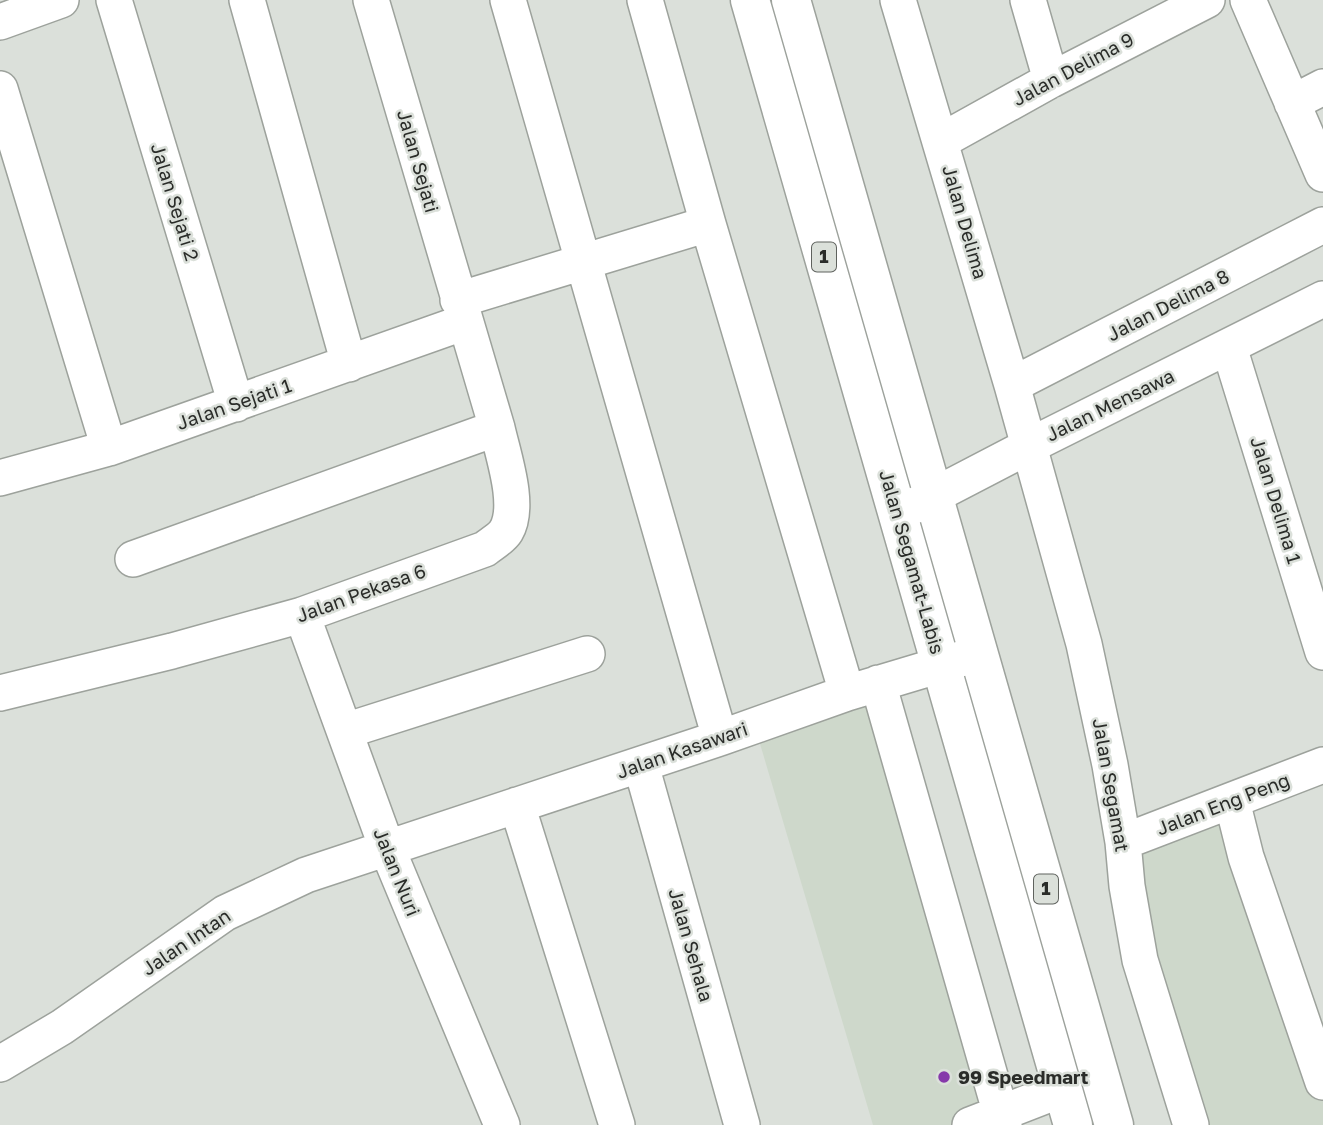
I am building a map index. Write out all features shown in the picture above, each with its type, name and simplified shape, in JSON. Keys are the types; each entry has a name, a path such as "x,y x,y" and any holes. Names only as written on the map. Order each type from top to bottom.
{"highway":[{"name":"Jalan Segamat-Labis","path":"750,0 1073,1125"},
{"name":"Jalan Segamat-Labis","path":"791,0 1114,1125"}],"street":[{"path":"0,22 61,0"},
{"name":"Jalan Sejati 2","path":"114,0 236,404"},
{"path":"247,0 349,364"},
{"name":"Jalan Sejati","path":"371,0 461,311"},
{"path":"508,0 720,738"},
{"path":"645,0 708,224 862,688 992,1121 1063,1089"},
{"name":"Jalan Delima","path":"898,0 1029,446"},
{"path":"1028,0 1051,80"},
{"name":"Jalan Delima 9","path":"941,141 1051,80 1162,11 1207,0"},
{"path":"1248,0 1323,174"},
{"path":"1292,103 1323,87"},
{"path":"0,89 109,448"},
{"name":"Jalan Sejati 1","path":"0,478 109,448 349,364 461,311 583,262 708,224"},
{"name":"Jalan Delima 8","path":"1012,385 1323,225"},
{"name":"Jalan Mensawa","path":"898,514 1323,299"},
{"name":"Jalan Pekasa 6","path":"0,693 172,651 302,615 485,548 506,532 512,513 510,486 497,428 461,311"},
{"name":"Jalan Delima 1","path":"1229,347 1323,652"},
{"path":"133,559 497,428"},
{"name":"Jalan Segamat","path":"1029,446 1084,644 1110,765 1123,842 1126,886 1140,960 1191,1125"},
{"name":"Jalan Nuri","path":"302,615 387,848 502,1125"},
{"path":"345,731 587,654"},
{"name":"Jalan Kasawari","path":"387,848 641,765 862,688 978,654"},
{"name":"Jalan Sehala","path":"641,765 742,1125"},
{"name":"Jalan Eng Peng","path":"1123,842 1323,765"},
{"path":"1232,801 1246,857 1323,1082"},
{"path":"517,805 617,1125"},
{"name":"Jalan Intan","path":"0,1064 62,1027 225,913 306,875 387,848"}],"shaded area":[{"path":"896,689 1006,1125 873,1125 758,737"},
{"path":"1235,787 1323,1065 1323,1125 1191,1125 1110,837"}],"place":[{"name":"99 Speedmart","path":"944,1077"}]}
